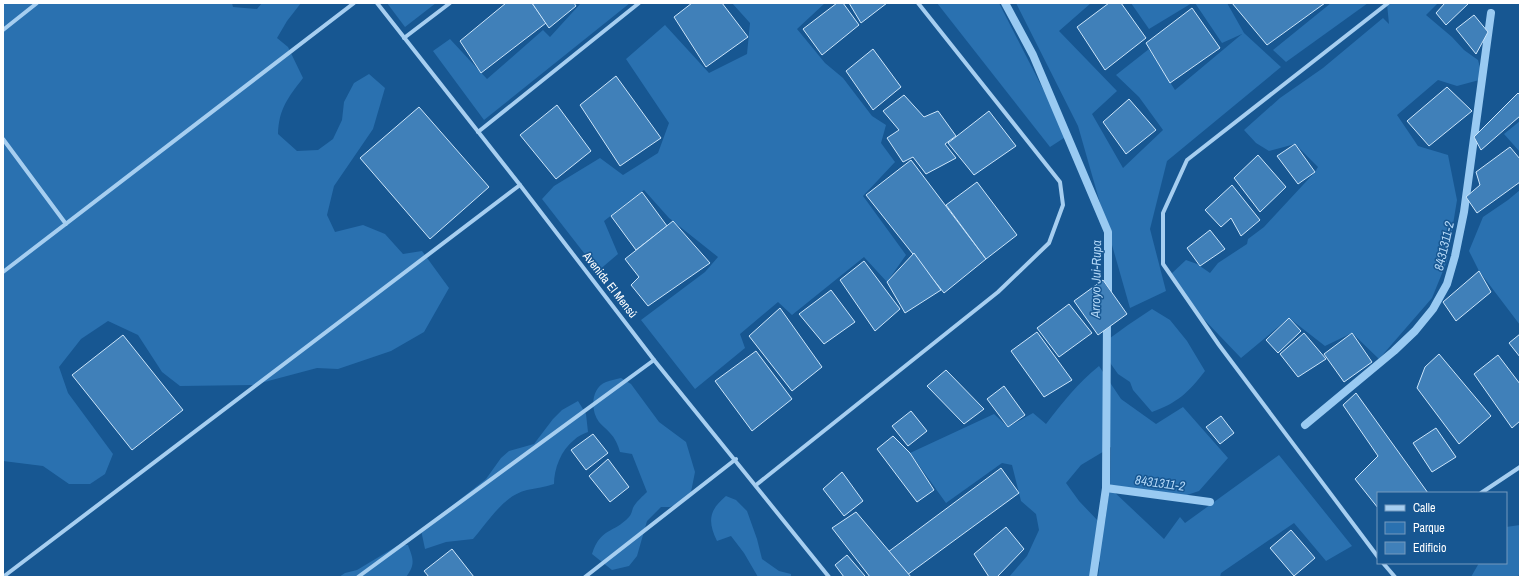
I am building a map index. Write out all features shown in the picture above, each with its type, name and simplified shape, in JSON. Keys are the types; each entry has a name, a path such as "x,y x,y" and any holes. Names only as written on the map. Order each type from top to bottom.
{"street":[{"path":"3,30 37,3"},
{"path":"3,272 354,3"},
{"name":"Avenida El Mensú","path":"377,3 520,185 654,360 736,459 829,577"},
{"path":"404,38 450,3"},
{"path":"478,132 638,3"},
{"path":"756,485 998,292 1049,243 1063,205 1060,182 918,3"},
{"path":"1377,556 1219,345 1163,264 1163,213 1187,160 1388,3"},
{"path":"3,139 66,224"},
{"path":"3,577 520,185"},
{"path":"358,577 654,360"},
{"path":"585,577 736,459"},
{"path":"1482,492 1520,467"},
{"path":"1384,564 1395,577"}],"green space":[{"path":"3,3 232,3 233,7 257,9 262,3 301,3 287,21 277,38 288,47 303,78 282,110 278,134 297,151 318,150 333,139 342,120 344,102 354,83 369,74 385,88 373,129 334,186 327,215 335,232 363,225 385,234 403,254 422,251 449,288 424,332 391,351 338,369 317,368 253,385 180,386 162,372 138,335 108,321 81,339 59,367 68,393 113,454 105,474 90,484 69,484 43,466 3,461"},
{"path":"387,3 436,3 405,27"},
{"path":"581,3 630,3 484,120 433,51 450,39 487,79 543,30 550,37"},
{"path":"732,3 825,3 797,29 825,63 843,78 872,116 886,125 881,143 895,162 863,196 906,255 887,282 864,257 792,315 778,302 740,334 745,348 695,389 641,320 705,272 718,257 669,218 644,190 604,221 618,254 598,271 542,199 554,186 600,158 623,175 658,153 669,123 626,59 665,25 709,73 747,54 750,23"},
{"path":"937,3 999,3 1067,136 1050,147"},
{"path":"1016,3 1091,3 1059,31 1117,91 1092,114 1123,168 1163,130 1139,97 1116,75 1149,49 1175,90 1242,34 1222,43 1195,3 1227,3 1244,33 1281,67 1167,161 1150,229 1166,291 1130,308 1078,126"},
{"path":"1131,3 1192,3 1149,29"},
{"path":"1331,3 1368,3 1286,62 1273,50"},
{"path":"1438,3 1426,15 1452,37 1464,50 1478,60 1483,79 1457,86 1438,80 1397,115 1418,146 1448,155 1457,200 1447,261 1432,298 1379,359 1352,333 1325,346 1289,318 1241,358 1196,311 1170,275 1186,260 1197,264 1210,273 1218,263 1247,244 1248,239 1264,227 1315,172 1318,167 1295,144 1269,151 1256,143 1244,130 1280,98 1323,68 1383,18 1389,24 1387,4"},
{"path":"1520,121 1520,152 1504,134"},
{"path":"1520,190 1520,325 1479,271 1469,251 1483,217"},
{"path":"1152,309 1170,320 1187,341 1205,371 1182,396 1161,409 1152,412 1133,390 1130,382 1118,374 1106,357 1106,341"},
{"path":"1099,366 1121,399 1156,424 1183,407 1228,458 1199,491 1178,498 1111,489 1164,539 1180,517 1185,523 1279,455 1352,546 1326,561 1294,523 1221,573 1220,577 1098,577 1100,561 1094,569 1093,577 1009,577 1027,556 1039,530 1036,514 1021,501 1012,465 1002,463 946,503 910,453 994,414 1008,427 1033,413 1046,424 1084,379","holes":["1111,447 1110,488 1105,522 1100,523 1079,501 1066,483 1081,465"]},
{"path":"621,378 631,384 659,422 686,442 695,472 691,492 681,502 670,507 661,507 647,521 637,556 629,566 612,570 592,554 596,545 603,535 629,517 635,504 647,492 632,454 620,452 613,437 599,422 594,412 593,406 597,389 606,382"},
{"path":"578,401 586,414 588,432 577,437 565,449 555,472 554,484 527,490 511,497 497,510 473,539 446,542 425,549 421,530 486,479 501,458 509,451 534,444 553,419 562,410"},
{"path":"726,496 736,500 747,511 762,559 779,571 791,574 791,577 758,577 744,553 731,536 717,541 712,528 711,517 720,501"},
{"path":"1520,525 1520,574 1517,577 1471,577 1478,564 1507,564 1507,527"},
{"path":"401,545 408,545 413,561 406,577 339,577 345,573 357,570"}],"building":[{"path":"506,3 532,3 546,23 481,73 460,41"},
{"path":"532,3 574,3 576,6 549,28"},
{"path":"692,3 722,3 748,37 706,67 674,17"},
{"path":"837,3 843,3 859,25 822,55 803,29"},
{"path":"849,3 887,3 861,23"},
{"path":"1109,3 1121,3 1146,38 1105,70 1077,27"},
{"path":"1232,3 1325,3 1267,45"},
{"path":"1445,3 1469,3 1446,25 1436,13"},
{"path":"1192,8 1220,48 1170,83 1146,43"},
{"path":"1474,15 1488,32 1476,54 1456,29"},
{"path":"873,49 901,87 873,110 846,71"},
{"path":"616,76 661,138 620,166 580,105"},
{"path":"1447,87 1472,111 1429,146 1407,121"},
{"path":"1518,93 1520,95 1520,116 1481,150 1474,137"},
{"path":"904,95 924,117 938,111 956,136 945,144 956,158 926,174 913,157 903,162 887,138 899,130 883,111"},
{"path":"1129,99 1156,130 1126,154 1103,122"},
{"path":"557,105 591,151 556,179 520,135"},
{"path":"419,107 489,187 430,239 360,158"},
{"path":"989,111 1016,146 974,175 948,143"},
{"path":"1295,144 1315,172 1298,184 1277,156"},
{"path":"1510,147 1520,159 1520,182 1477,213 1466,197 1480,185 1476,172"},
{"path":"1258,155 1286,187 1260,212 1234,178"},
{"path":"911,160 986,259 944,293 866,195"},
{"path":"977,182 1017,235 986,259 946,205"},
{"path":"1232,185 1260,220 1241,236 1231,218 1221,227 1205,210"},
{"path":"642,192 667,226 636,250 611,216"},
{"path":"673,221 710,263 648,306 631,285 639,277 625,259"},
{"path":"1210,230 1225,249 1200,266 1187,248"},
{"path":"914,253 941,290 905,313 887,282"},
{"path":"864,261 900,309 875,331 840,280"},
{"path":"1479,271 1491,292 1456,321 1443,302"},
{"path":"1103,280 1127,314 1098,335 1074,301"},
{"path":"831,290 855,322 824,344 799,314"},
{"path":"1069,304 1092,333 1059,357 1037,328"},
{"path":"780,308 822,367 792,391 749,336"},
{"path":"1289,318 1301,331 1278,353 1266,340"},
{"path":"1037,332 1072,380 1044,397 1011,351"},
{"path":"1304,333 1326,359 1298,377 1280,354"},
{"path":"1352,333 1372,362 1344,382 1324,354"},
{"path":"1520,334 1520,357 1509,343"},
{"path":"123,335 183,410 132,450 72,375"},
{"path":"756,351 792,399 752,431 715,381"},
{"path":"1439,354 1491,416 1459,444 1417,388 1425,367"},
{"path":"1498,355 1520,384 1520,421 1512,428 1474,374"},
{"path":"946,370 984,409 964,424 927,386"},
{"path":"1004,386 1025,415 1008,427 987,399"},
{"path":"1356,393 1427,492 1377,492 1377,507 1355,479 1378,456 1343,405"},
{"path":"911,411 927,431 908,446 892,426"},
{"path":"1221,416 1234,433 1220,444 1206,427"},
{"path":"1436,428 1456,457 1432,472 1413,443"},
{"path":"593,434 608,453 586,470 571,450"},
{"path":"893,436 910,453 934,490 917,502 877,449"},
{"path":"608,459 629,487 610,502 589,476"},
{"path":"1001,468 1019,493 907,575 888,552"},
{"path":"842,472 863,501 844,516 823,489"},
{"path":"856,512 911,577 870,577 832,528"},
{"path":"1006,527 1024,549 997,577 989,577 974,554"},
{"path":"1291,530 1315,558 1294,576 1270,548"},
{"path":"452,549 474,577 429,577 424,571"},
{"path":"847,555 865,576 864,577 844,577 835,565"}],"waterway":[{"name":"Arroyo Jui-Rupa","path":"1005,3 1033,55 1108,232 1108,298"},
{"name":"8431311-2","path":"1305,425 1394,351 1415,331 1433,309 1447,284 1455,256 1464,212 1491,13"},
{"name":"Arroyo Jui-Rupa","path":"1093,577 1106,488 1107,317"},
{"name":"8431311-2","path":"1106,488 1210,502"}]}
